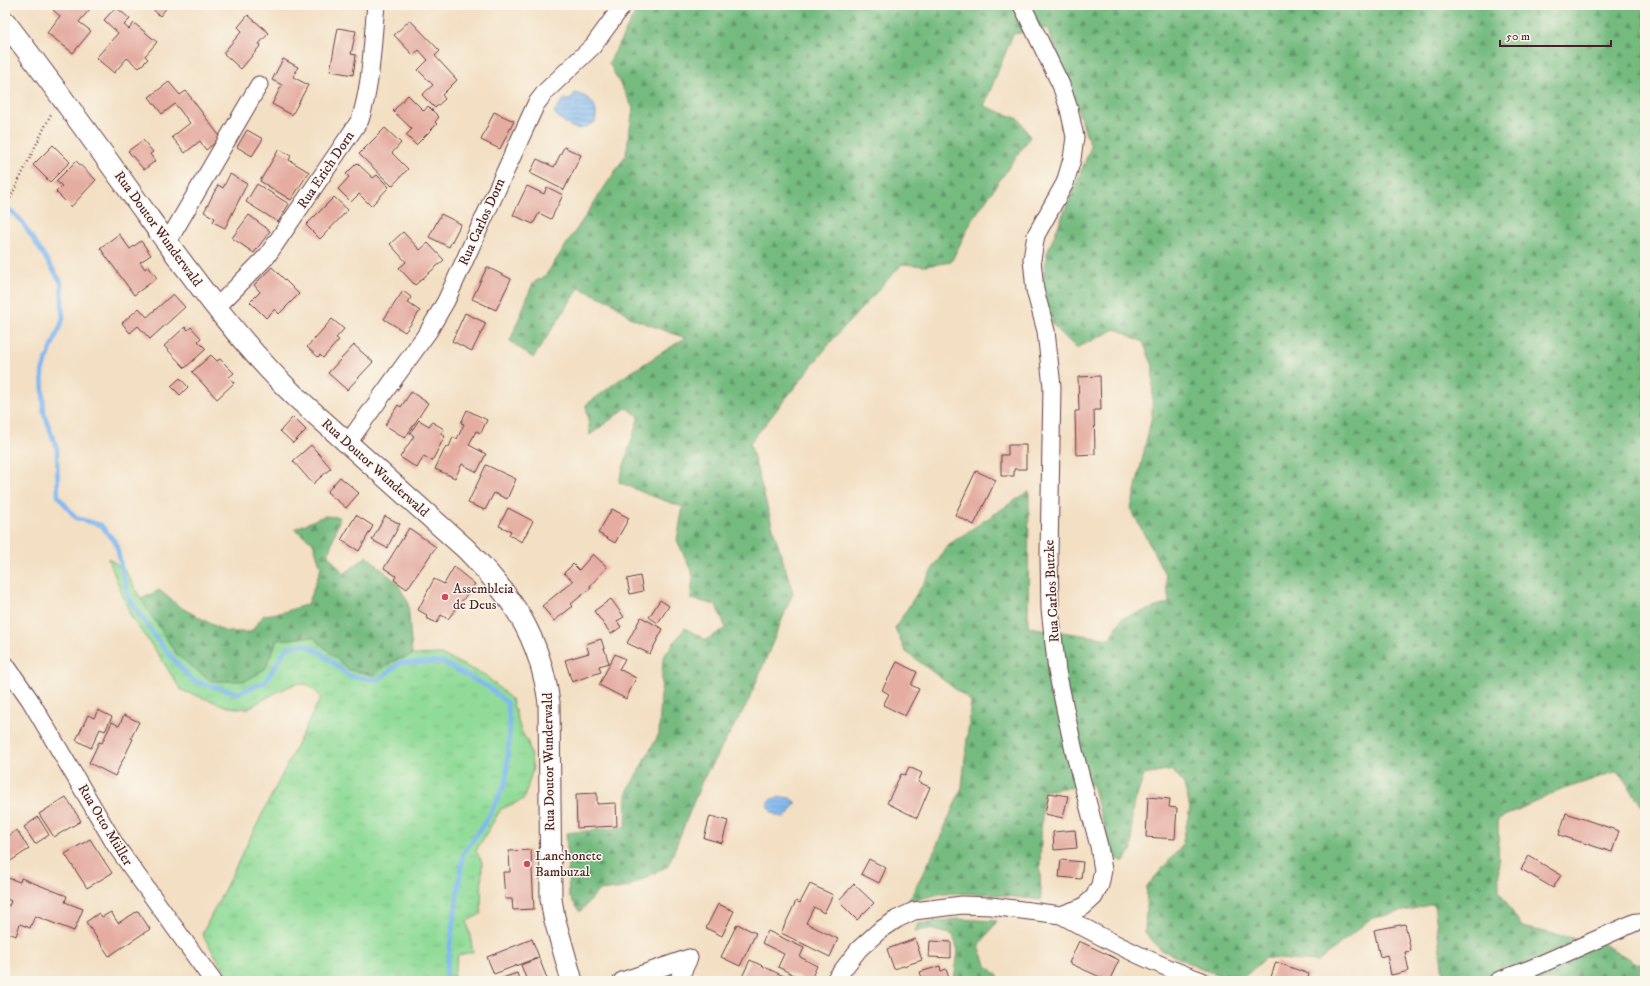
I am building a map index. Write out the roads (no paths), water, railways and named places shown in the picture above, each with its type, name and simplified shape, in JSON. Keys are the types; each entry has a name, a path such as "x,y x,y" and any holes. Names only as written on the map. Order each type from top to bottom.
{"street":[{"name":"Rua Erich Dorn","path":"216,308 267,256 360,120 365,105 368,88 376,5"},
{"name":"Rua Carlos Dorn","path":"347,444 428,332 446,301 536,104 546,91 593,46 623,5"},
{"name":"Rua Carlos Butzke","path":"834,981 859,949 879,931 897,919 914,911 962,905 991,906 1061,915 1083,907 1094,898 1100,885 1103,870 1099,846 1074,751 1055,655 1050,609 1049,554 1052,387 1046,331 1035,290 1032,260 1036,235 1065,183 1072,159 1075,137 1069,109 1061,85 1022,5"},
{"name":"Rua Doutor Wunderwald","path":"5,22 216,308 270,372 347,444 466,549 490,573 514,606 538,652 546,680 549,703 551,899 572,981"},
{"path":"167,243 259,85"},
{"name":"Rua Otto Müller","path":"5,664 30,700 116,846 213,981"},
{"path":"1061,915 1106,940 1156,963 1202,981"},
{"path":"1498,981 1530,969 1636,922"},
{"path":"622,981 690,958 678,981"}],"water":[{"path":"575,93 589,99 595,106 596,111 595,122 579,129 568,125 554,112 564,99 570,100"},
{"path":"782,797 790,798 796,803 785,818 771,812 767,804 771,799"}],"waterway":[{"path":"5,206 20,219 61,282 63,319 42,371 44,413 57,449 58,496 76,518 101,525 116,543 129,599 161,645 193,681 238,693 265,682 287,648 303,644 320,652 349,676 378,680 400,663 442,662 488,687 507,703 510,725 506,782 488,818 463,854 445,981"}],"place":[{"name":"Assembleia de Deus","path":"445,597"},
{"name":"Lanchonete Bambuzal","path":"527,864"}]}
